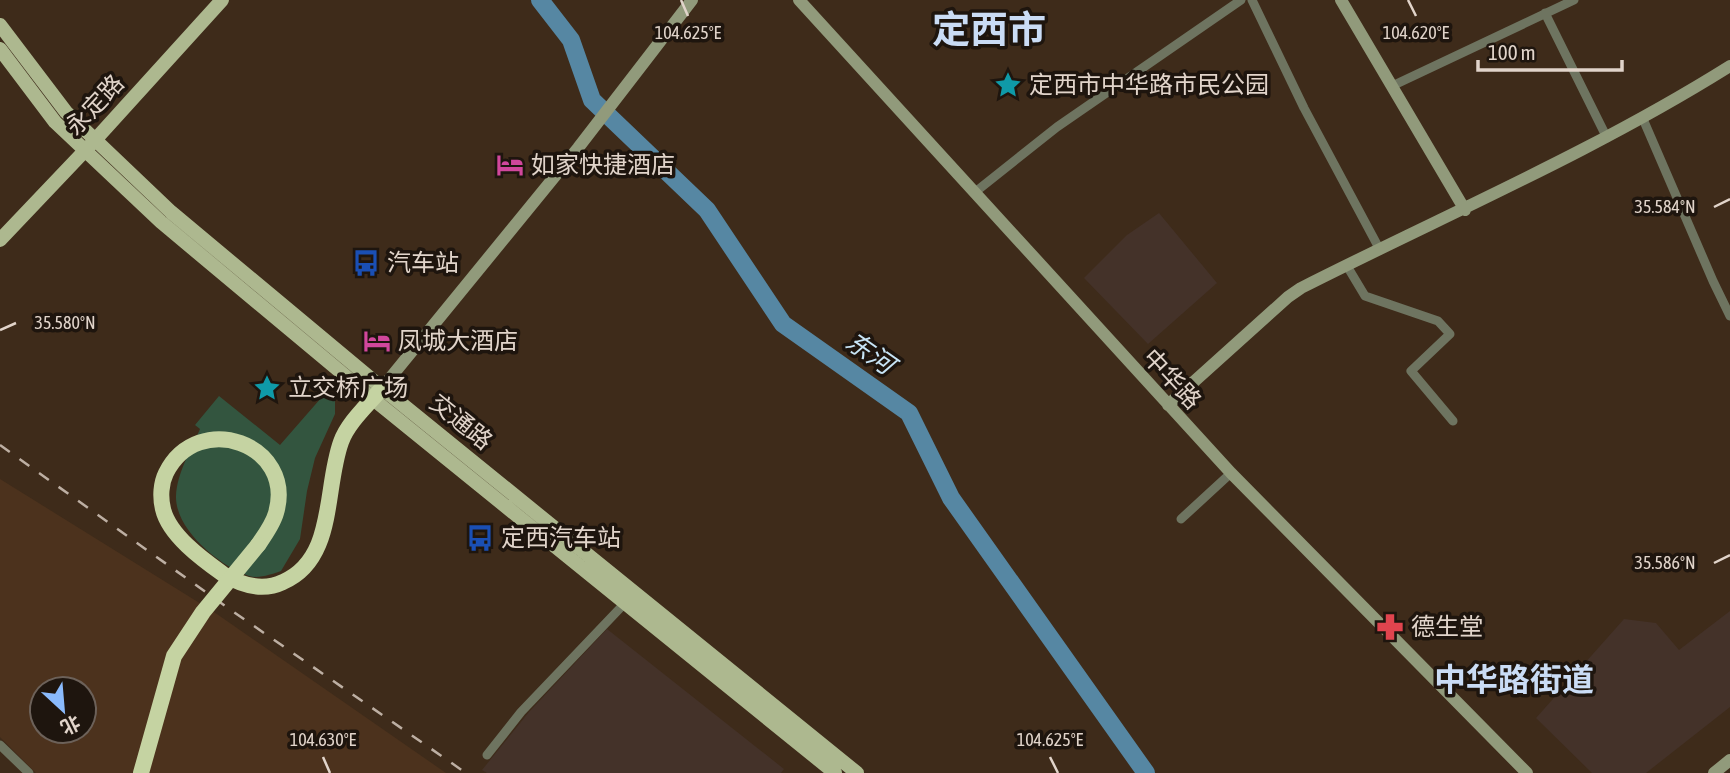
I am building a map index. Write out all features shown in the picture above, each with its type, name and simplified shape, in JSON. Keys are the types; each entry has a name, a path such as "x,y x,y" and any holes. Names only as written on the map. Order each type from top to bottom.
{"highway":[{"path":"141,773 174,656 204,612 258,545 276,513 278,494 275,476 266,460 252,447 234,440 216,438 197,443 171,464 164,478 162,502 170,524 210,565 237,583 256,587 276,585 294,578 309,564 319,547 342,439 378,394"}],"main road":[{"name":"永定路","path":"0,240 222,0"},
{"name":"交通路","path":"0,24 90,145 161,222 857,773"},
{"name":"交通路","path":"0,49 55,122 90,145"},
{"name":"交通路","path":"378,394 625,603 835,773"}],"street":[{"path":"378,394 578,148 692,0"},
{"name":"中华路","path":"799,0 1231,473 1527,773"},
{"path":"974,193 1057,127 1241,0"},
{"path":"1252,0 1304,107 1380,250"},
{"path":"1341,0 1465,210"},
{"path":"1392,86 1574,0"},
{"path":"1545,13 1607,138"},
{"path":"1168,405 1288,297 1607,138 1730,66"},
{"path":"1643,119 1730,316"},
{"path":"1347,266 1365,296 1438,321 1450,334 1411,372 1453,421"},
{"path":"1181,519 1231,473"},
{"path":"487,755 522,712 625,603"},
{"path":"0,745 29,773"},
{"path":"1714,773 1730,760"}],"shaded area":[{"path":"1159,213 1217,283 1148,344 1084,278 1127,235"},
{"path":"0,479 214,612 446,773 36,773 0,737"},
{"path":"1730,611 1730,707 1646,773 1592,773 1536,718 1624,619 1656,623 1679,650"},
{"path":"607,629 784,769 781,773 487,773 482,770 529,712"}],"green space":[{"path":"328,390 335,397 335,414 315,458 300,539 281,571 257,577 237,571 201,545 191,534 178,509 176,496 179,479 200,429 195,425 219,396 280,445"}],"waterway":[{"name":"东河","path":"540,0 571,40 592,100 707,210 783,324 909,413 951,498 1146,773"}],"railway":[{"path":"0,445 466,773"}],"place":[{"name":"定西市中华路市民公园","path":"1008,85"},
{"name":"如家快捷酒店","path":"510,165"},
{"name":"汽车站","path":"366,263"},
{"name":"凤城大酒店","path":"377,341"},
{"name":"立交桥广场","path":"267,388"},
{"name":"定西汽车站","path":"480,538"},
{"name":"德生堂","path":"1390,627"}],"district":[{"name":"定西市","path":"989,30"},
{"name":"中华路街道","path":"1514,680"}]}
